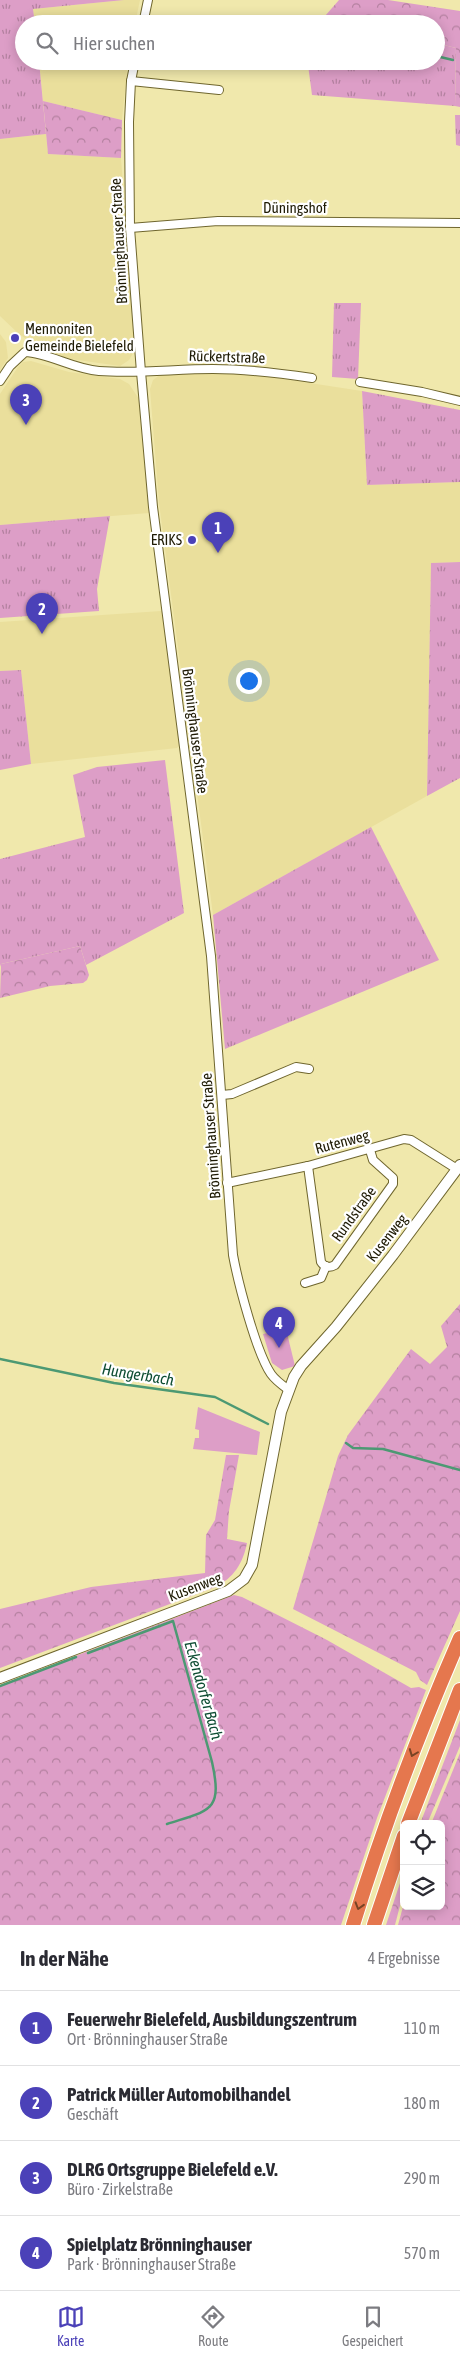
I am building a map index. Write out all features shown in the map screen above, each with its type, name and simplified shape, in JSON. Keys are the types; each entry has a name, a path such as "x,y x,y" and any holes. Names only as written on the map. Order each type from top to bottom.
{"highway":[{"path":"353,1925 390,1813 460,1638"},
{"path":"410,1820 460,1690"},
{"path":"374,1925 400,1848"}],"street":[{"path":"145,15 148,0"},
{"name":"Brönninghauser Straße","path":"133,70 129,122 130,228 141,372 153,507 211,956 234,1262 244,1300 270,1372 289,1390"},
{"path":"131,81 219,90"},
{"name":"Düningshof","path":"130,228 226,221 460,223"},
{"name":"Rückertstraße","path":"0,381 10,366 25,352 83,369 120,373 215,369 251,370 312,378"},
{"path":"360,382 422,392 460,401"},
{"path":"222,1095 232,1094 296,1067 309,1070"},
{"name":"Rutenweg","path":"227,1183 308,1166 408,1139 458,1167"},
{"name":"Rundstraße","path":"308,1166 320,1259 322,1264 326,1266 335,1265 393,1184 393,1178 373,1160 370,1150"},
{"name":"Kusenweg","path":"0,1678 228,1591 239,1584 252,1564 282,1412 289,1390 325,1346 336,1327 393,1255 458,1167"},
{"name":"Rundstraße","path":"305,1283 321,1278 326,1266"}],"shaded area":[{"path":"140,0 137,15 34,15 33,9"},
{"path":"40,70 127,70 122,120 43,101"},
{"path":"46,134 48,154 121,158 135,350 129,360 120,366 71,359 44,351 19,334 0,316 0,139"},
{"path":"0,334 6,342 8,358 0,370"},
{"path":"31,361 69,372 120,379 129,384 139,399 149,513 0,525 0,394 18,367 23,362"},
{"path":"215,372 251,374 362,391 367,485 460,482 460,562 431,563 427,796 213,915 159,503 150,389 153,380 161,374"},
{"path":"163,612 180,745 177,748 31,764 21,670 0,671 0,622"}],"green space":[{"path":"0,0 124,0 33,9 34,15 15,15 15,70 40,70 46,134 0,139"},
{"path":"339,0 388,0 460,11 460,107 455,106 456,48 445,45 445,15 326,15"},
{"path":"445,45 456,48 455,106 312,95 309,70 445,70"},
{"path":"43,101 122,120 121,158 48,154"},
{"path":"455,115 460,115 460,146 456,145"},
{"path":"334,303 361,303 358,379 332,377"},
{"path":"362,391 460,410 460,482 367,485"},
{"path":"110,516 97,589 99,611 0,618 0,525"},
{"path":"460,562 460,778 427,796 431,563"},
{"path":"21,670 31,764 0,770 0,671"},
{"path":"165,760 184,913 86,965 80,946 1,964 0,967 0,859 85,837 73,775 97,767"},
{"path":"371,827 439,960 225,1049 213,915"},
{"path":"80,946 89,975 83,983 50,986 0,998 1,964"},
{"path":"460,1304 460,1611 427,1685 420,1680 416,1672 293,1609 338,1456 348,1435 411,1349 430,1364 447,1347 441,1326"},
{"path":"286,1329 295,1366 282,1370 272,1363 263,1334"},
{"path":"198,1407 260,1432 257,1455 193,1449 195,1438 199,1438 199,1430 195,1429"},
{"path":"226,1455 239,1455 229,1511 227,1539 247,1543 237,1569 227,1579 215,1587 0,1668 0,1609 91,1587 205,1573 206,1535 215,1520"},
{"path":"234,1595 242,1597 327,1640 411,1688 419,1687 426,1690 377,1818 341,1925 0,1925 0,1685"},
{"path":"460,1720 460,1746 429,1820 422,1820"},
{"path":"460,1753 460,1925 398,1925 402,1910 445,1910 445,1820 433,1820"},
{"path":"400,1883 400,1906 395,1925 386,1925"}],"waterway":[{"path":"445,58 453,60"},
{"name":"Hungerbach","path":"0,1359 114,1383 215,1397 268,1424"},
{"name":"Hungerbach","path":"346,1443 353,1448 383,1449 460,1470"},
{"name":"Eckendorfer Bach","path":"88,1653 173,1621 212,1762 216,1791 214,1800 203,1811 167,1824"},
{"name":"Eckendorfer Bach","path":"0,1686 76,1657"}],"place":[{"name":"Mennoniten Gemeinde Bielefeld","path":"15,338"},
{"name":"DLRG Ortsgruppe Bielefeld e.V.","path":"26,425"},
{"name":"ERIKS","path":"192,540"},
{"name":"Feuerwehr Bielefeld, Ausbildungszentrum","path":"218,553"},
{"name":"Patrick Müller Automobilhandel","path":"42,634"},
{"name":"Spielplatz Brönninghauser","path":"279,1348"}]}
